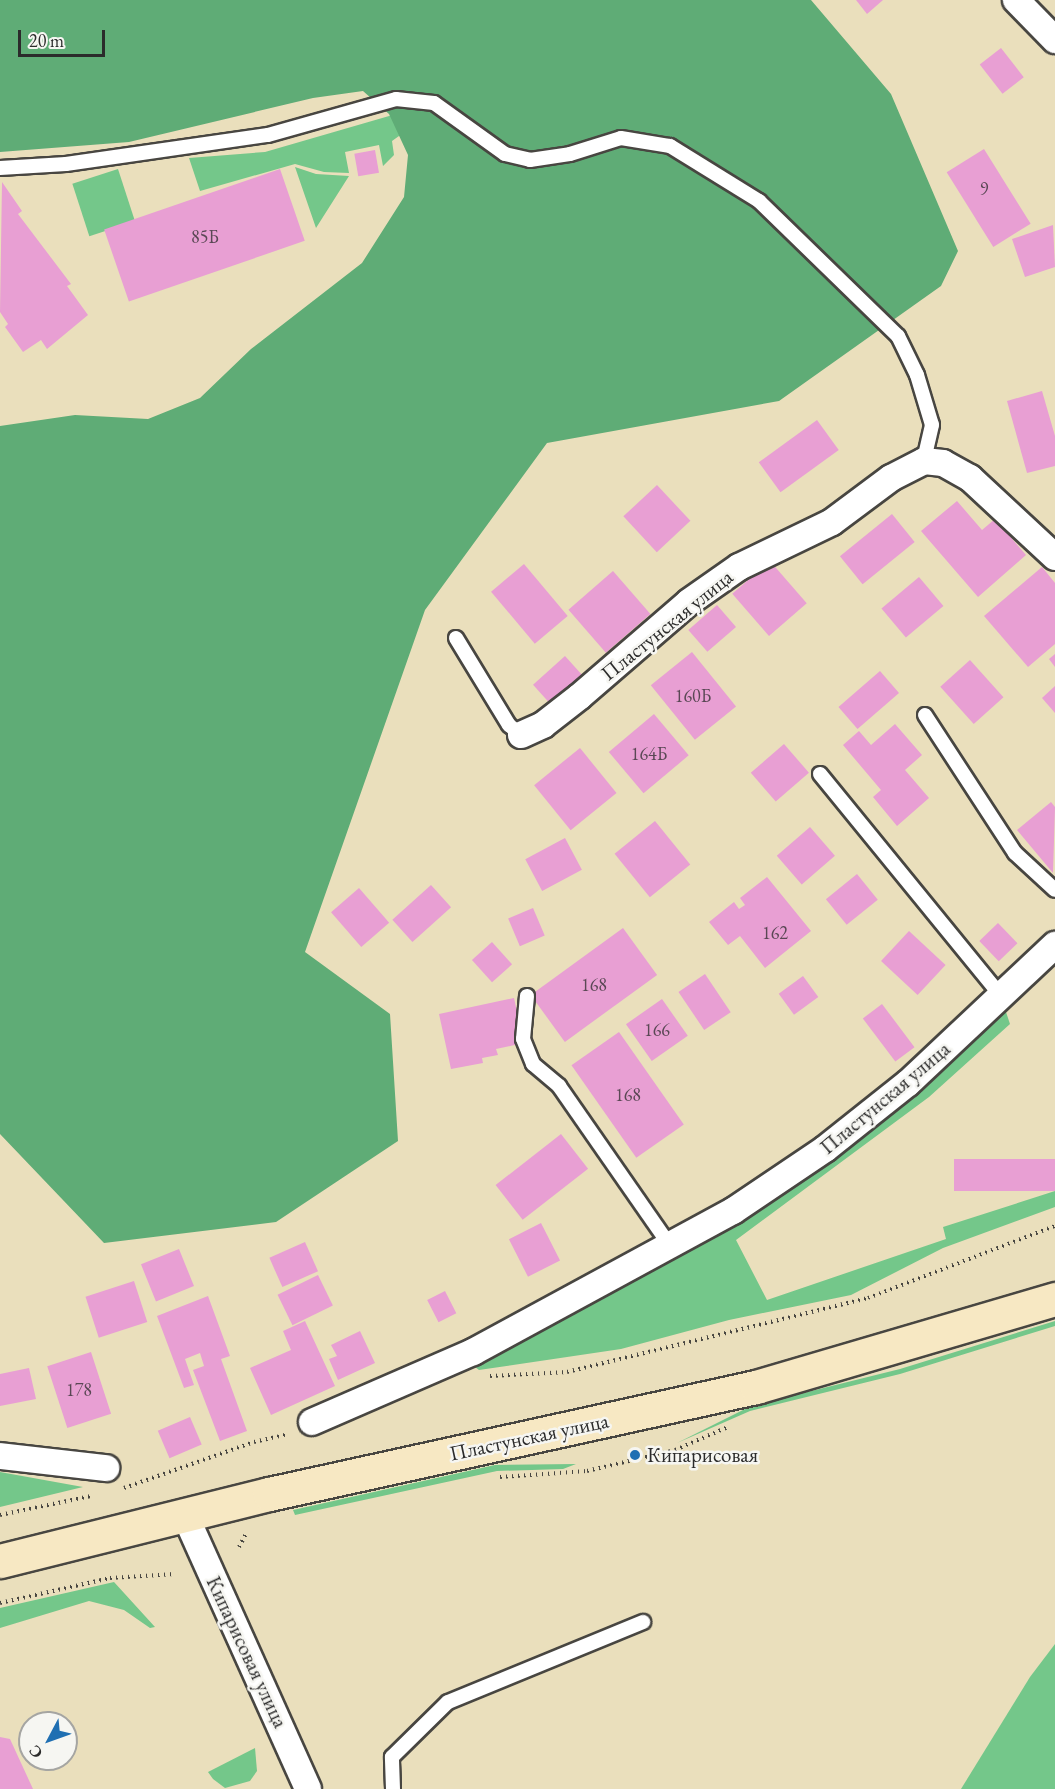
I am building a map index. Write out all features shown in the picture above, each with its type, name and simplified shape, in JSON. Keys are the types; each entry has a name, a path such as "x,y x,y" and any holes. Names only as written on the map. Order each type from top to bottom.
{"main road":[{"name":"Пластунская улица","path":"0,1561 184,1515 756,1387 1055,1299"}],"street":[{"path":"1016,0 1055,40"},
{"path":"924,461 943,463 970,478 1055,557"},
{"name":"Пластунская улица","path":"521,735 543,724 579,697 689,602 739,567 832,522 891,478 924,461"},
{"name":"Пластунская улица","path":"306,1426 473,1352 733,1211 825,1149 908,1083 1055,945"},
{"path":"0,1456 106,1468"},
{"name":"Кипарисовая улица","path":"184,1515 308,1789"}],"lane":[{"path":"0,168 66,164 268,135 396,99 434,103 505,154 530,160 570,154 621,138 670,146 759,201 898,336 917,375 932,425 924,461"},
{"path":"456,638 509,725 521,735"},
{"path":"925,715 1015,853 1055,890"},
{"path":"820,774 1002,997"},
{"path":"527,996 523,1038 533,1064 559,1086 670,1246"},
{"path":"393,1789 392,1757 448,1702 643,1622"}],"path":[{"path":"480,1378 567,1372 868,1298 1055,1226"},
{"path":"254,1442 306,1426"},
{"path":"0,1603 110,1578 174,1574"}],"green space":[{"path":"0,0 811,0 891,94 958,251 941,286 779,401 547,443 425,610 305,952 390,1014 398,1141 276,1222 104,1243 0,1134 0,426 75,415 148,419 200,398 251,349 362,263 404,197 408,155 389,114 363,91 313,98 129,142 0,152"},
{"path":"396,114 406,131 392,141 394,155 383,166 379,145 345,152 349,173 324,172 295,164 200,191 189,158 265,152"},
{"path":"295,167 316,174 349,176 316,228"},
{"path":"118,169 135,221 89,236 72,184"},
{"path":"999,1011 1006,1012 1010,1024 929,1097 736,1240 767,1300 946,1239 943,1227 1055,1191 1055,1207 943,1248 851,1295 729,1320 621,1349 479,1370 475,1367 474,1362 663,1263"},
{"path":"1055,1321 1055,1326 900,1374 750,1411 677,1443 751,1406 900,1369"},
{"path":"576,1464 563,1469 497,1471 295,1515 293,1510 495,1465"},
{"path":"0,1472 83,1487 0,1507"},
{"path":"114,1582 155,1627 150,1628 124,1610 89,1601 0,1628 0,1608"},
{"path":"1055,1644 1055,1789 961,1789 1030,1677"},
{"path":"255,1748 257,1771 250,1781 225,1788 208,1772"}],"building":[{"path":"856,0 883,0 867,14"},
{"path":"1001,48 1024,77 1003,94 980,65"},
{"path":"984,149 1031,224 993,247 947,172"},
{"path":"375,150 379,173 358,176 354,154"},
{"path":"280,169 305,241 129,301 104,230"},
{"path":"2,182 22,211 18,214 71,284 67,286 88,315 47,349 41,340 23,352 5,327 8,324 0,312"},
{"path":"1053,225 1055,267 1025,277 1012,239"},
{"path":"1042,391 1055,436 1055,466 1027,473 1007,401"},
{"path":"817,420 839,450 780,492 759,462"},
{"path":"657,485 690,521 657,552 623,516"},
{"path":"957,501 982,530 995,519 1026,555 978,597 921,531"},
{"path":"892,514 915,542 863,584 840,556"},
{"path":"770,561 807,603 769,636 732,594"},
{"path":"524,564 568,616 535,644 491,592"},
{"path":"1042,567 1055,583 1055,644 1028,667 984,616"},
{"path":"613,571 650,614 606,653 568,610"},
{"path":"919,577 943,606 906,638 881,608"},
{"path":"717,605 736,627 707,652 688,630"},
{"path":"692,652 736,706 695,740 651,685"},
{"path":"1055,654 1055,667 1049,659"},
{"path":"565,656 586,679 554,708 533,685"},
{"path":"970,660 1003,697 974,724 940,687"},
{"path":"880,671 899,693 858,729 838,707"},
{"path":"1055,686 1055,713 1042,698"},
{"path":"654,714 689,755 644,793 609,752"},
{"path":"895,724 922,755 905,770 929,798 897,826 873,797 881,790 843,745 859,731 871,745"},
{"path":"784,744 809,773 776,802 751,773"},
{"path":"580,748 617,793 571,830 534,785"},
{"path":"1051,802 1055,807 1053,873 1017,830"},
{"path":"655,821 690,865 650,897 615,854"},
{"path":"810,827 835,856 802,885 777,856"},
{"path":"565,838 582,870 542,891 525,859"},
{"path":"857,874 878,900 847,925 826,899"},
{"path":"767,877 811,931 765,968 740,936 728,945 709,922 734,902 739,909 745,905 740,898"},
{"path":"431,885 451,907 412,942 392,920"},
{"path":"359,888 389,923 361,947 331,912"},
{"path":"533,908 545,936 520,946 508,919"},
{"path":"998,923 1017,943 999,961 979,941"},
{"path":"623,928 657,975 565,1042 531,995"},
{"path":"909,931 946,965 918,995 881,961"},
{"path":"492,942 512,964 492,982 472,960"},
{"path":"705,974 731,1012 704,1030 678,992"},
{"path":"803,976 818,997 794,1015 779,994"},
{"path":"514,998 522,1035 519,1044 496,1049 498,1055 482,1058 483,1063 451,1069 439,1014"},
{"path":"662,999 688,1036 652,1061 626,1024"},
{"path":"882,1004 914,1047 895,1062 863,1018"},
{"path":"619,1032 684,1125 636,1158 571,1065"},
{"path":"561,1134 588,1169 523,1220 496,1185"},
{"path":"954,1159 1055,1159 1055,1191 954,1191"},
{"path":"541,1223 560,1260 528,1277 509,1239"},
{"path":"305,1242 318,1271 282,1287 269,1258"},
{"path":"179,1249 194,1286 156,1301 141,1264"},
{"path":"318,1275 333,1306 292,1325 278,1295"},
{"path":"134,1281 147,1322 99,1338 85,1297"},
{"path":"445,1291 456,1313 439,1322 427,1300"},
{"path":"208,1296 230,1356 221,1359 247,1431 220,1441 193,1370 204,1366 200,1353 185,1359 194,1385 184,1388 157,1316"},
{"path":"305,1321 335,1386 271,1415 250,1368 291,1350 283,1331"},
{"path":"360,1331 375,1363 338,1380 329,1359 337,1356 331,1345"},
{"path":"91,1352 111,1414 67,1428 47,1366"},
{"path":"29,1368 36,1399 0,1406 0,1374"},
{"path":"190,1417 202,1445 170,1458 158,1431"},
{"path":"0,1737 10,1739 18,1756 18,1771 25,1771 33,1789 0,1789"}],"place":[{"name":"Кипарисовая","path":"635,1455"}]}
